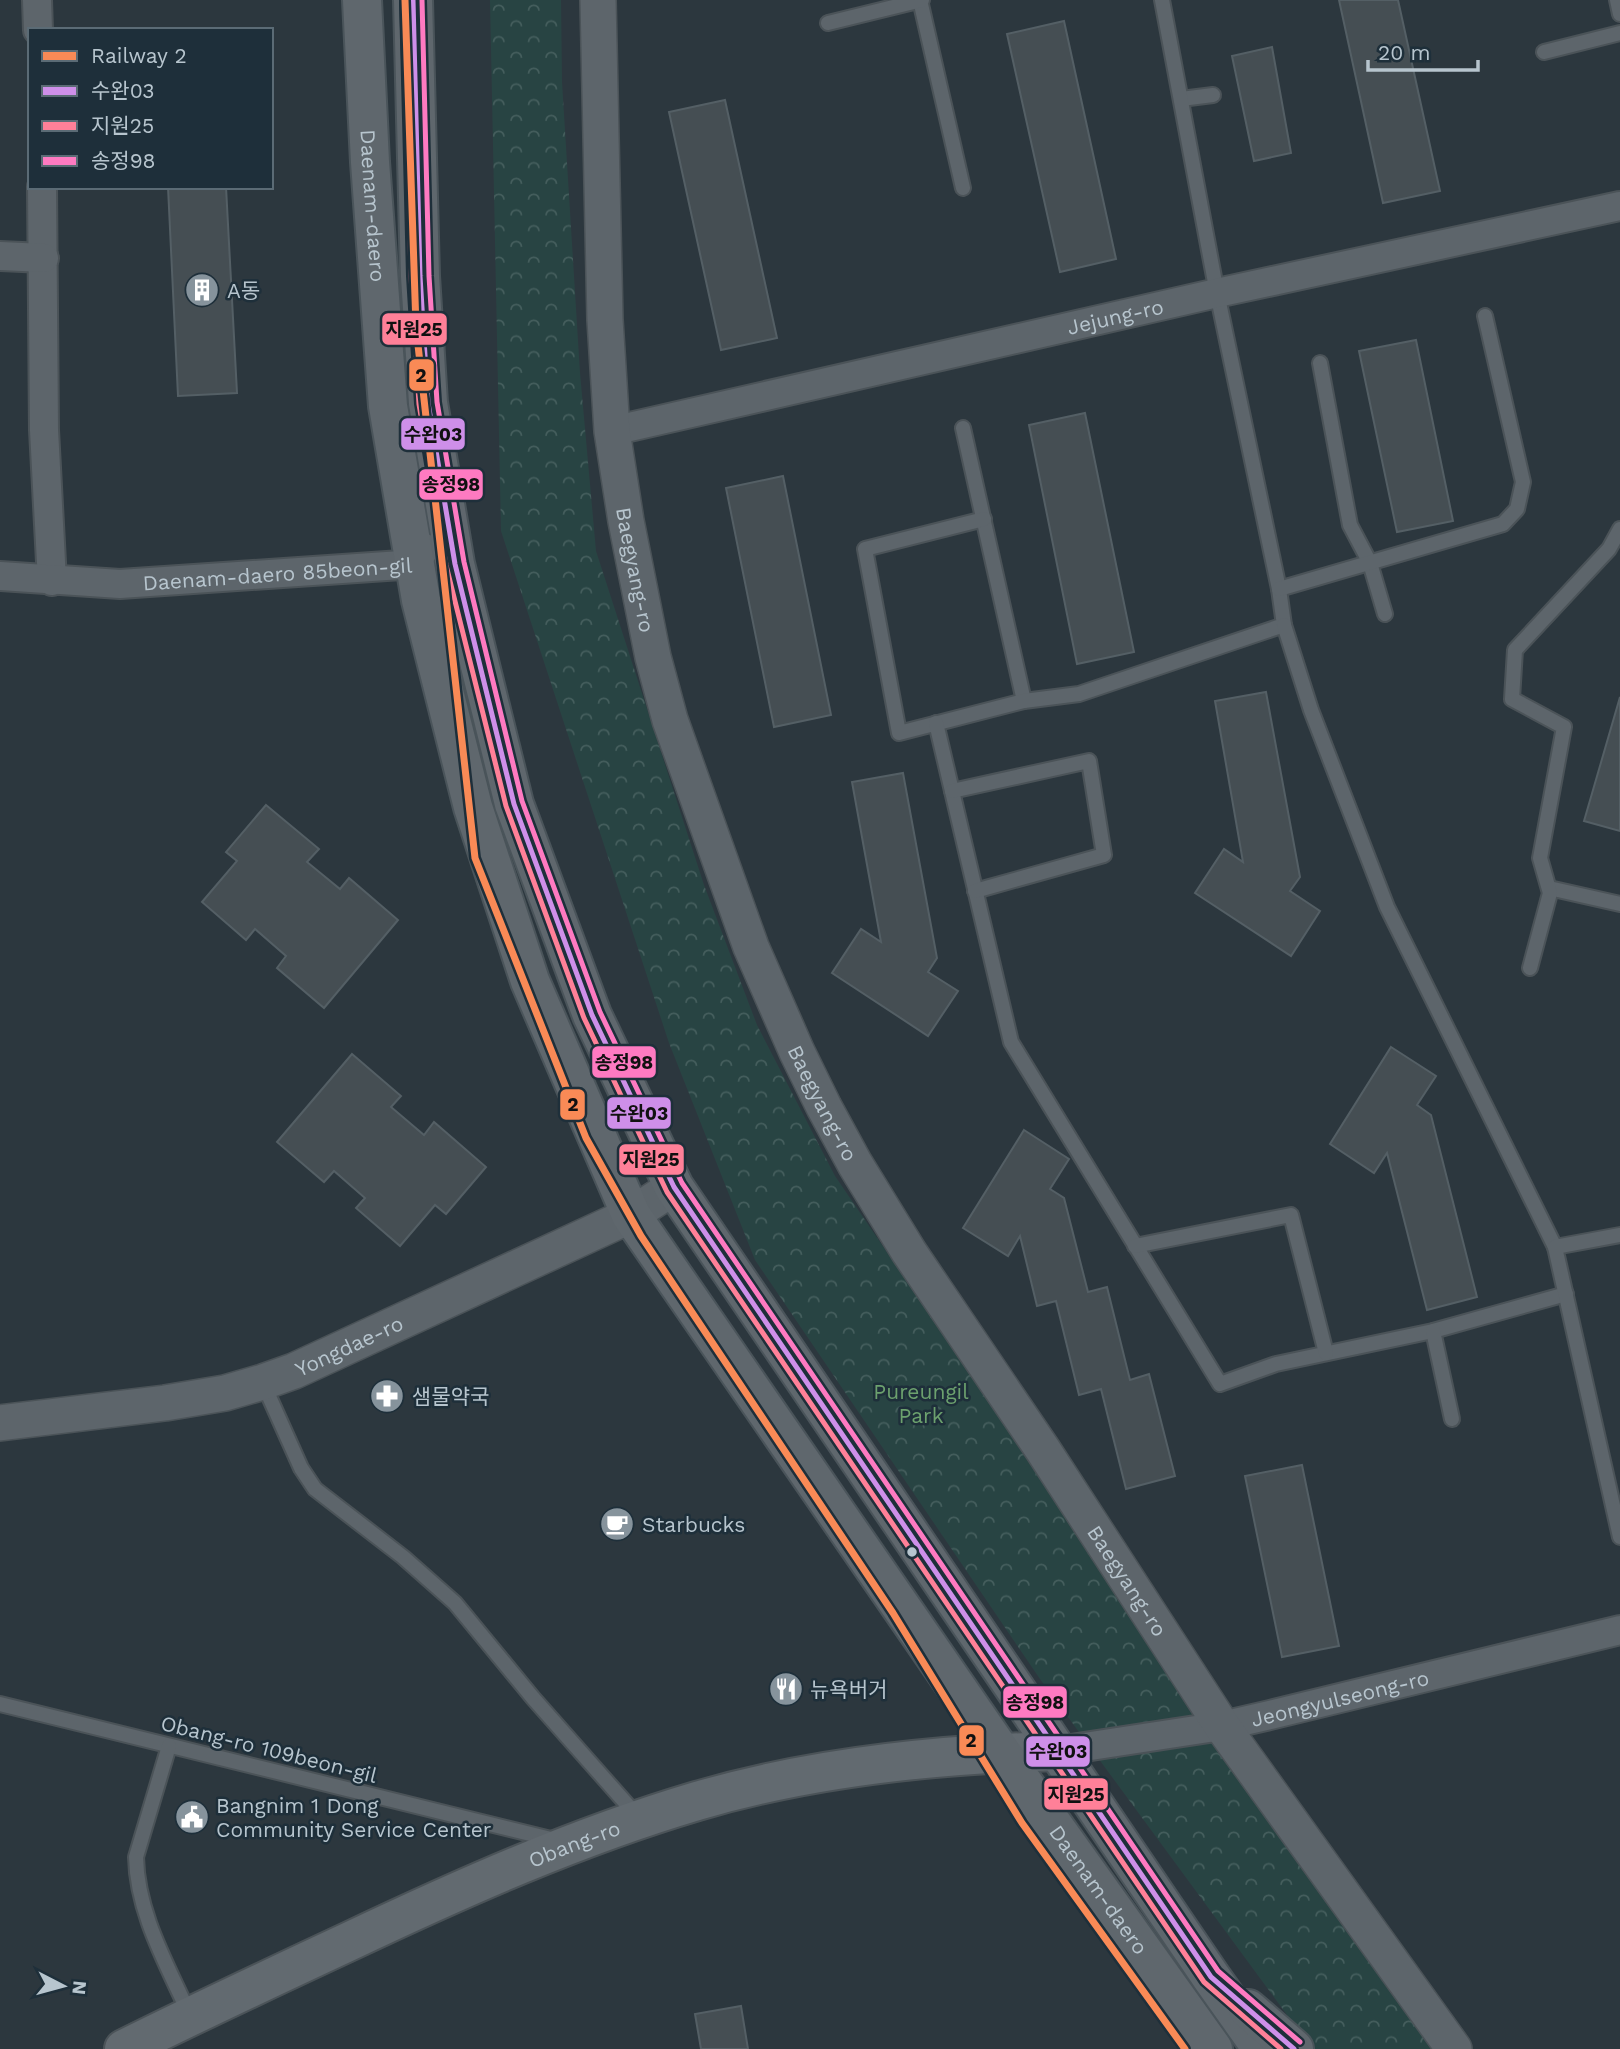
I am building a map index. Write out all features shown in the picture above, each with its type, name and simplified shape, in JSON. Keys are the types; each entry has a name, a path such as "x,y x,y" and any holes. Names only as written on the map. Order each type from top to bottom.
{"main road":[{"name":"Daenam-daero","path":"362,0 370,162 388,406 421,600 473,807 530,981 631,1214 1001,1752 1213,2049"},
{"name":"Daenam-daero","path":"413,0 420,276 428,403 455,565 514,804 592,1015 674,1187 1262,2049"},
{"name":"Obang-ro","path":"124,2049 490,1875 640,1819 741,1790 874,1764 1001,1752 1058,1751"},
{"name":"Daenam-daero","path":"1211,1977 1294,2049"},
{"name":"Daenam-daero","path":"1182,2007 1199,2049"}],"street":[{"path":"37,0 38,28"},
{"name":"Baegyang-ro","path":"598,0 605,320 612,431 653,657 670,720 751,947 797,1052 855,1164 909,1252 1222,1726 1454,2049"},
{"path":"42,189 44,430 52,581"},
{"name":"Jejung-ro","path":"612,431 1217,293 1620,206"},
{"path":"0,256 44,258"},
{"name":"Daenam-daero 85beon-gil","path":"0,576 120,584 416,564 439,525 455,565"},
{"name":"Yongdae-ro","path":"0,1423 225,1393 294,1371 631,1214 674,1187"},
{"name":"Jeongyulseong-ro","path":"1058,1751 1222,1726 1620,1630"}],"lane":[{"path":"828,23 920,0 963,188"},
{"path":"1162,0 1217,293 1279,589 1284,625 1311,710 1387,907 1555,1247 1620,1537"},
{"path":"1617,0 1620,15"},
{"path":"1544,52 1620,33"},
{"path":"1181,99 1213,95"},
{"path":"1279,589 1503,524 1517,509 1522,482 1485,316"},
{"path":"1320,363 1350,526 1370,563 1385,614"},
{"path":"963,428 1024,701"},
{"path":"984,519 865,549 899,733 1024,701 1079,694 1284,625"},
{"path":"1530,968 1550,893 1539,858 1564,727 1512,699 1515,650 1609,549 1620,529"},
{"path":"936,723 1010,1042 1220,1384 1276,1364 1433,1331 1566,1294"},
{"path":"952,791 1089,761 1104,855 975,891"},
{"path":"1549,888 1620,904"},
{"path":"1135,1246 1291,1215 1326,1353"},
{"path":"1555,1247 1620,1235"},
{"path":"1433,1331 1452,1419"},
{"path":"262,1382 301,1468 315,1489 403,1557 455,1603 533,1698 640,1819"},
{"name":"Obang-ro 109beon-gil","path":"0,1704 569,1844"},
{"path":"169,1746 136,1857 137,1873 140,1897 156,1941 190,2016"}],"green space":[{"name":"Pureungil Park","path":"490,0 561,0 562,82 580,373 596,551 704,885 757,1025 835,1176 975,1381 1163,1667 1443,2049 1312,2049 1040,1679 755,1260 669,1043 501,531"}],"building":[{"path":"1339,0 1398,0 1440,191 1383,203"},
{"path":"1064,21 1116,259 1060,272 1007,34"},
{"path":"1272,47 1291,153 1254,161 1232,56"},
{"path":"725,100 777,338 721,350 669,112"},
{"name":"A동","path":"168,189 226,189 237,393 178,396"},
{"path":"1416,340 1453,521 1397,532 1359,351"},
{"path":"1085,413 1134,652 1077,664 1029,425"},
{"path":"783,476 831,715 774,727 726,488"},
{"path":"1266,692 1300,877 1290,891 1320,911 1291,956 1195,893 1224,849 1243,862 1215,701"},
{"path":"1620,697 1620,831 1584,821"},
{"path":"903,773 937,958 928,972 958,991 928,1036 832,973 861,929 881,942 852,782"},
{"path":"266,805 319,849 307,862 340,889 349,878 398,920 324,1008 277,968 286,956 255,929 246,940 202,902 237,861 226,852"},
{"path":"1391,1047 1436,1076 1417,1105 1431,1115 1477,1297 1427,1310 1387,1153 1374,1173 1330,1144"},
{"path":"352,1054 401,1096 391,1107 424,1135 434,1122 486,1167 446,1214 435,1205 400,1246 356,1208 365,1198 334,1171 324,1182 277,1142"},
{"path":"1024,1130 1069,1159 1050,1189 1064,1198 1088,1292 1107,1287 1130,1380 1149,1374 1175,1476 1126,1489 1101,1389 1079,1395 1056,1301 1037,1306 1020,1236 1008,1256 963,1228"},
{"path":"1302,1465 1339,1646 1282,1657 1245,1476"},
{"path":"741,2006 748,2049 701,2049 695,2014"}],"rail line":[{"name":"2","path":"405,0 416,327 475,858 586,1138 641,1236 893,1613 1022,1823 1185,2049"}],"transit line":[{"name":"지원25","path":"404,0 411,276 419,404 446,565 506,806 584,1018 667,1192 1204,1982 1281,2049"},
{"name":"수완03","path":"413,0 420,276 428,403 455,564 514,804 592,1015 674,1187 1211,1977 1294,2049"},
{"name":"송정98","path":"422,0 429,276 437,402 464,562 522,801 600,1012 682,1183 1218,1971 1300,2042"}],"place":[{"name":"A동","path":"202,290"},
{"name":"샘물약국","path":"387,1396"},
{"name":"Starbucks","path":"617,1524"},
{"name":"뉴욕버거","path":"786,1689"},
{"name":"Bangnim 1 Dong Community Service Center","path":"192,1817"}]}
